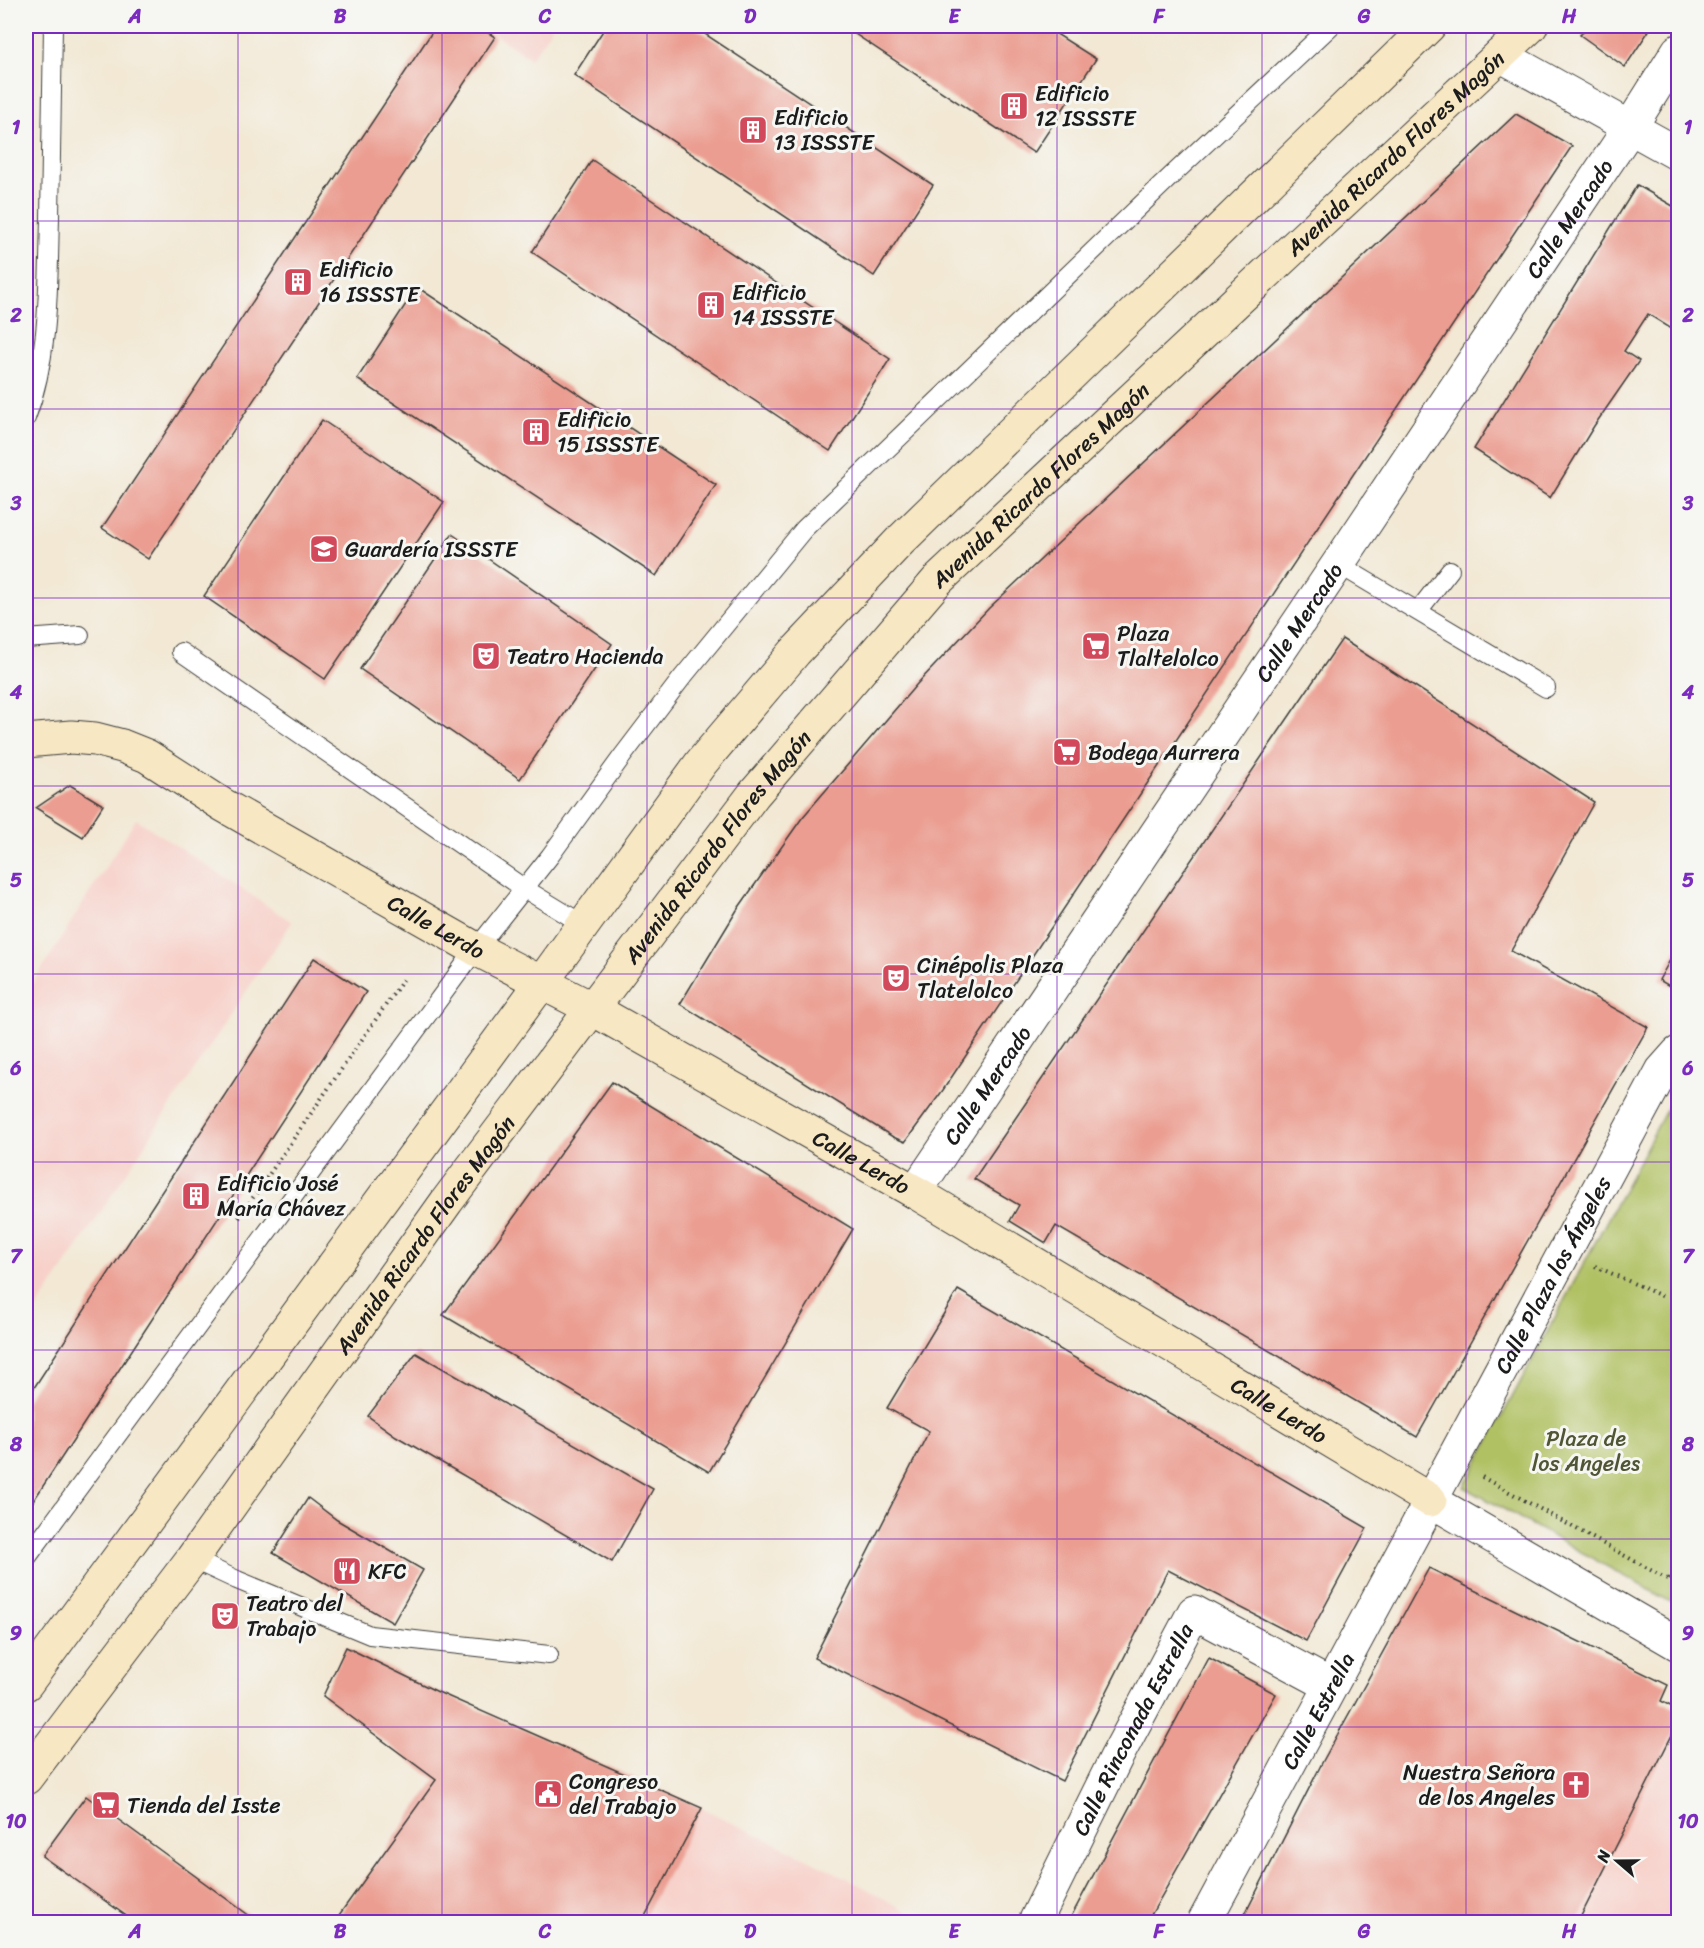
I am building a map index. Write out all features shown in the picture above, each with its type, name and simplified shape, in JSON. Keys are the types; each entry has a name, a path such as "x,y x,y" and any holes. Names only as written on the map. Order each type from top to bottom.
{"main road":[{"path":"26,1684 701,763 795,652 900,542 1429,26"},
{"name":"Avenida Ricardo Flores Magón","path":"26,1778 192,1559 447,1201 754,794 937,581 1531,26"},
{"name":"Calle Lerdo","path":"26,741 71,737 95,739 147,756 223,805 476,950 591,1008 915,1192 1430,1500"}],"street":[{"name":"Calle Mercado","path":"915,1192 1631,126 1678,51"},
{"path":"1500,56 1631,126 1678,154"},
{"name":"Calle Plaza los Ángeles","path":"1430,1500 1662,1071 1678,1053"},
{"name":"Calle Lerdo","path":"1430,1500 1678,1644"},
{"name":"Calle Estrella","path":"1204,1923 1430,1500"},
{"name":"Calle Rinconada Estrella","path":"1035,1923 1116,1758 1194,1612 1330,1684"}],"lane":[{"path":"26,418 41,367 45,339 53,26"},
{"path":"26,1559 476,950 525,889 681,679 804,529 1160,186 1330,26"},
{"path":"1338,564 1546,688"},
{"path":"1418,611 1450,570"},
{"path":"26,639 80,635"},
{"path":"181,652 525,889 584,925"},
{"path":"192,1559 370,1635 549,1655"}],"path":[{"path":"1594,1266 1664,1297"},
{"path":"1477,1474 1678,1585"},
{"path":"1668,1580 1678,1574"}],"shaded area":[{"path":"481,26 553,26 531,59"},
{"path":"136,819 292,922 26,1325 26,994"},
{"path":"1678,1723 1678,1922 1578,1922"},
{"path":"702,1808 849,1879 926,1922 642,1922"}],"green space":[{"name":"Plaza de los Angeles","path":"1678,1088 1678,1606 1464,1487"}],"building":[{"name":"Edificio 16 ISSSTE","path":"436,26 478,26 495,37 148,559 102,528"},
{"name":"Edificio 13 ISSSTE","path":"606,26 693,26 933,185 874,276 574,75"},
{"name":"Edificio 12 ISSSTE","path":"843,26 1044,26 1096,59 1034,153"},
{"path":"1589,26 1652,26 1625,67 1580,35"},
{"name":"Plaza Tlaltelolco","path":"1516,114 1572,146 943,1090 905,1142 893,1137 680,1004 737,910 802,818 917,684 989,608"},
{"name":"Edificio 14 ISSSTE","path":"592,160 890,359 830,451 532,252"},
{"path":"1637,185 1678,209 1678,333 1648,314 1624,351 1639,361 1594,426 1550,498 1474,449"},
{"name":"Edificio 15 ISSSTE","path":"417,287 716,485 656,576 357,379"},
{"name":"Guardería ISSSTE","path":"322,420 444,502 325,679 204,596"},
{"name":"Teatro Hacienda","path":"452,534 612,644 520,779 360,669"},
{"path":"1342,639 1594,802 1511,951 1648,1027 1417,1437 1056,1226 1046,1243 1010,1221 1019,1205 974,1179"},
{"path":"70,785 103,805 83,837 36,808"},
{"path":"1678,946 1678,991 1659,980"},
{"name":"Edificio José María Chávez","path":"314,958 366,992 28,1509 26,1507 26,1400"},
{"path":"612,1082 853,1229 709,1472 443,1315"},
{"path":"958,1290 1367,1528 1306,1641 1168,1570 1062,1781 814,1658 929,1431 887,1408"},
{"path":"416,1353 653,1489 612,1562 396,1436 368,1416"},
{"path":"308,1498 337,1520 423,1570 393,1623 273,1553"},
{"path":"1429,1568 1668,1685 1661,1701 1678,1710 1678,1723 1578,1922 1241,1922 1323,1761"},
{"name":"Congreso del Trabajo","path":"346,1647 438,1692 702,1808 642,1922 334,1922 436,1780 323,1696"},
{"path":"1209,1658 1276,1694 1147,1922 1081,1922 1071,1917"},
{"path":"86,1796 258,1922 135,1922 42,1856"}],"place":[{"name":"Edificio 12 ISSSTE","path":"1014,106"},
{"name":"Edificio 13 ISSSTE","path":"753,130"},
{"name":"Edificio 16 ISSSTE","path":"298,282"},
{"name":"Edificio 14 ISSSTE","path":"711,305"},
{"name":"Edificio 15 ISSSTE","path":"536,432"},
{"name":"Guardería ISSSTE","path":"324,549"},
{"name":"Plaza Tlaltelolco","path":"1096,646"},
{"name":"Teatro Hacienda","path":"486,656"},
{"name":"Bodega Aurrera","path":"1067,752"},
{"name":"Cinépolis Plaza Tlatelolco","path":"896,978"},
{"name":"Edificio José María Chávez","path":"196,1196"},
{"name":"KFC","path":"347,1571"},
{"name":"Teatro del Trabajo","path":"225,1616"},
{"name":"Nuestra Señora de los Angeles","path":"1576,1785"},
{"name":"Congreso del Trabajo","path":"548,1794"},
{"name":"Tienda del Isste","path":"106,1805"}]}
